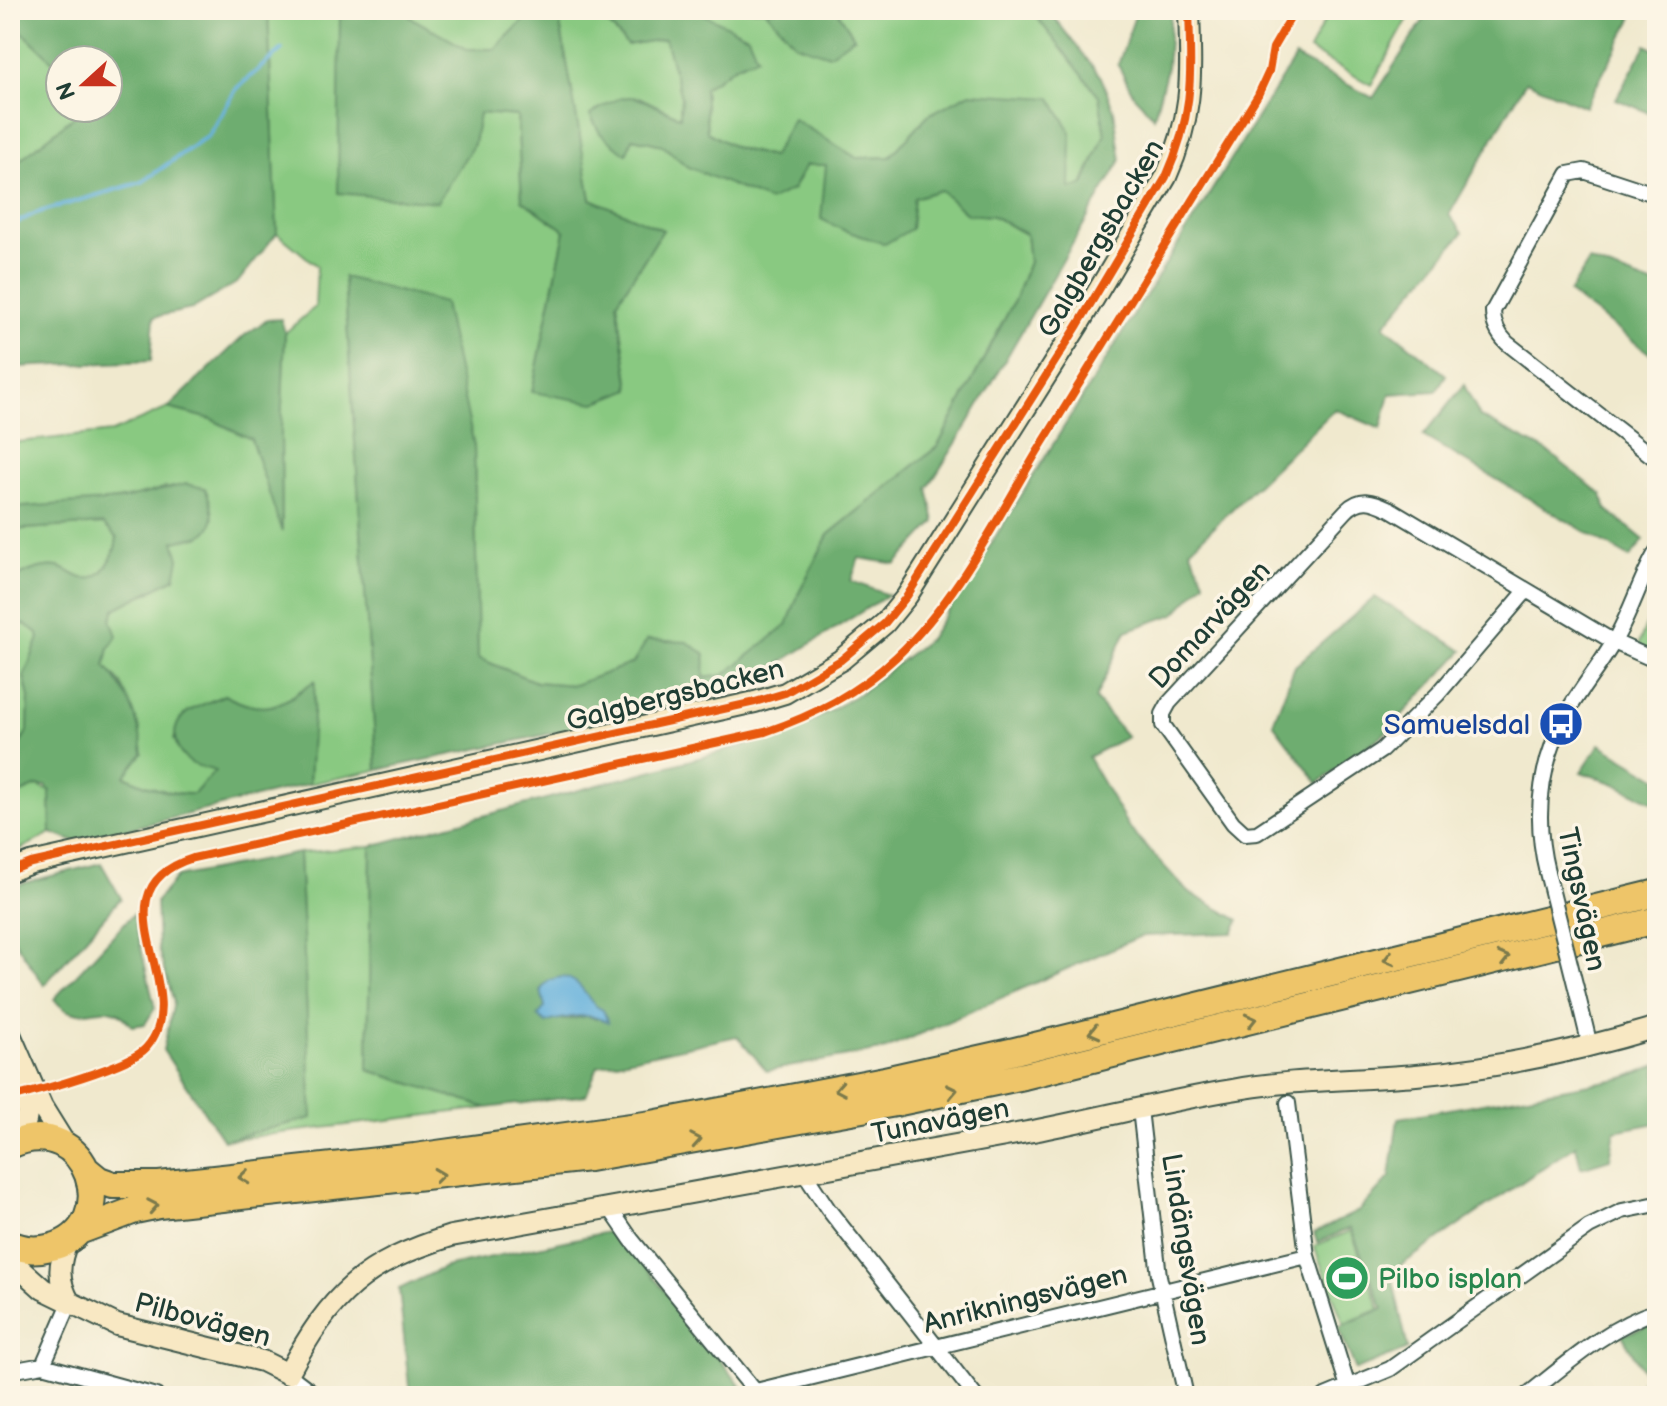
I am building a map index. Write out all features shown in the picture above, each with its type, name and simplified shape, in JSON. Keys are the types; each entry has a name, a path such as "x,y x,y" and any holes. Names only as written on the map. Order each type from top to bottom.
{"highway":[{"path":"13,1143 40,1138 65,1144 99,1180 113,1185 159,1185 402,1159 652,1124 885,1080 1015,1051 1657,893"},
{"path":"10,1244 25,1250 39,1250 135,1210 159,1205 589,1158 890,1104 1039,1072 1657,920"},
{"path":"74,1235 91,1205 88,1171"}],"street":[{"name":"Galgbergsbacken","path":"10,871 75,853 755,702 785,693 859,648 897,609 941,545 1166,177 1180,146 1187,120 1191,80 1189,10"},
{"path":"1657,195 1584,171 1568,174 1493,316 1497,330 1507,343 1657,460"},
{"name":"Domarvägen","path":"1526,591 1438,694 1382,750 1257,833 1245,834 1233,823 1163,725 1163,714 1169,703 1356,503 1376,502 1390,509 1614,642 1657,661"},
{"name":"Tingsvägen","path":"1590,1046 1547,872 1539,821 1541,782 1551,745 1568,711 1614,642 1657,551"},
{"name":"Tunavägen","path":"288,1374 305,1342 345,1290 375,1267 407,1249 451,1236 808,1173 1246,1088 1452,1071 1590,1046 1657,1027"},
{"path":"10,1034 42,1107 65,1144"},
{"path":"13,1143 26,1128 29,1116 21,1064"},
{"path":"1288,1103 1307,1256 1348,1387"},
{"name":"Lindängsvägen","path":"1140,1109 1155,1246 1186,1396"},
{"path":"808,1173 810,1182 828,1209 975,1396"},
{"path":"1325,1396 1390,1369 1589,1227 1622,1211 1657,1204"},
{"path":"609,1207 631,1239 757,1394"},
{"path":"43,1365 70,1303 59,1275 61,1258 74,1235"},
{"name":"Pilbovägen","path":"10,1255 15,1264 43,1289 117,1325 262,1361 288,1374 317,1396"},
{"name":"Anrikningsvägen","path":"757,1394 935,1346 1307,1256"},
{"path":"1526,1396 1612,1332 1657,1311"},
{"path":"10,1371 43,1365 156,1396"}],"green space":[{"path":"10,10 268,10 277,233 238,282 192,309 154,317 151,361 15,367 10,362 10,168 65,124 124,124 124,44 44,44 44,53 10,20"},
{"path":"268,10 340,10 341,21 474,144 479,113 517,116 522,200 565,231 532,392 630,389 617,302 663,230 591,199 559,18 530,14 495,49 467,49 410,17 409,10 586,10 612,28 627,45 665,38 681,97 680,117 639,97 626,153 633,138 662,145 688,167 792,190 806,165 826,165 914,198 940,190 967,214 993,216 1026,235 1029,262 1014,301 938,446 828,535 799,593 788,625 724,675 704,678 633,663 574,685 536,682 478,658 474,446 344,278 377,770 309,784 314,681 281,703 271,706 251,706 224,695 185,715 174,739 190,761 215,771 194,794 158,790 125,776 140,729 121,683 105,666 109,648 117,636 111,620 115,609 152,592 173,541 201,536 166,487 109,501 10,508 10,443 112,432 168,408 211,419 251,439 282,528 281,430 285,333 315,307 317,266 277,233"},
{"path":"340,10 409,10 410,17 467,49 495,49 530,14 559,18 591,199 663,230 617,302 630,389 595,403 532,392 565,231 522,200 517,116 479,113 474,144 437,202 338,193"},
{"path":"586,10 687,10 703,14 748,36 757,57 737,65 704,88 707,132 736,148 772,157 793,119 857,158 890,157 928,115 970,93 1051,98 1071,132 1070,189 1084,185 1105,134 1099,96 1031,10 1048,10 1101,77 1114,111 1121,160 928,488 935,522 896,564 859,558 851,581 888,595 756,678 701,702 377,770 344,277 444,303 474,446 478,658 536,682 574,685 633,663 647,640 687,642 705,654 704,678 724,675 787,625 828,535 938,446 1014,301 1029,262 1026,234 993,216 967,214 940,190 914,198 911,229 885,244 821,219 826,165 806,165 792,190 769,201 688,167 662,145 633,138 626,154 600,133 590,115 604,105 626,97 644,100 680,117 681,97 665,39 627,45 612,28"},
{"path":"687,10 765,10 854,37 837,10 1031,10 1099,96 1105,134 1083,185 1069,189 1071,132 928,115 890,157 857,158 794,120 773,157 736,148 707,133 704,88 737,65 757,56 703,14"},
{"path":"765,10 837,10 854,37 829,55 795,44"},
{"path":"1137,10 1171,10 1167,68 1154,117 1134,96 1118,65"},
{"path":"1330,10 1413,10 1371,85 1309,50"},
{"path":"1430,10 1625,10 1632,19 1585,107 1526,81 1449,215 1463,233 1384,325 1446,375 1436,391 1390,394 1381,429 1335,409 1190,550 1205,582 1175,614 1126,631 1095,699 1127,737 1088,757 1129,828 1188,892 1239,920 1233,933 1141,936 886,1049 767,1071 737,1036 598,1066 586,1095 487,1108 368,1070 371,846 795,732 860,693 929,639 1295,57 1373,98","holes":["544,985 589,999 594,1006 596,1019 588,1016 566,1020 538,1016 545,1007 541,990"]},
{"path":"10,20 44,53 44,124 65,124 10,168"},
{"path":"1646,45 1657,51 1657,116 1616,99"},
{"path":"1589,261 1657,286 1657,359 1569,293"},
{"path":"281,319 285,333 281,430 282,532 251,439 211,419 168,408 245,335 267,320"},
{"path":"1464,385 1480,417 1547,451 1602,495 1606,509 1644,540 1630,558 1423,436"},
{"path":"186,484 205,488 213,514 210,527 200,536 174,541 179,559 175,578 115,609 111,620 117,636 109,648 105,666 132,706 143,753 125,776 158,790 194,794 215,771 191,763 177,747 176,727 184,715 224,695 251,706 272,706 315,681 309,784 75,842 51,833 50,791 46,786 37,786 10,798 10,761 28,730 29,697 24,677 39,638 37,632 24,624 10,627 10,582 39,568 52,566 82,578 96,576 111,559 117,538 103,524 10,530 10,508 119,500"},
{"path":"104,524 117,538 111,559 96,576 82,578 52,566 39,568 10,582 10,530"},
{"path":"1375,597 1463,651 1384,734 1318,783 1273,723 1295,666"},
{"path":"1657,597 1657,655 1640,647 1639,643"},
{"path":"24,624 37,632 39,638 24,677 29,697 28,730 10,761 10,627"},
{"path":"1600,744 1657,778 1657,804 1581,772"},
{"path":"37,786 50,791 51,833 10,855 10,798"},
{"path":"371,846 368,1070 487,1108 223,1140 312,1118 299,853"},
{"path":"299,853 312,1118 223,1140 163,1050 174,1002 158,949 156,901 177,877"},
{"path":"101,863 121,898 44,985 10,934 10,891 21,884"},
{"path":"133,914 155,1008 145,1024 132,1026 119,1013 107,1010 69,1012 54,999"},
{"path":"1657,1065 1657,1123 1615,1131 1610,1159 1581,1168 1576,1145 1391,1272 1408,1349 1356,1370 1338,1327 1383,1309 1351,1228 1317,1242 1314,1233 1359,1211 1390,1177 1398,1118 1624,1078"},
{"path":"616,1230 749,1396 410,1396 399,1289 445,1267"},
{"name":"Pilbo isplan","path":"1351,1231 1380,1309 1344,1324 1314,1246"},
{"path":"1657,1323 1657,1396 1629,1396 1646,1376 1622,1335"}],"water":[{"path":"563,977 577,983 603,1010 608,1022 583,1016 546,1023 538,1016 545,1007 541,990 550,980"}],"waterway":[{"path":"10,226 36,213 142,182 209,135 237,88 282,49"}],"cycle path":[{"path":"10,871 31,863 755,702 785,693 841,660 885,623 907,596 1078,325 1166,177 1182,134 1189,95 1189,10"},
{"path":"10,1098 103,1070 146,1048 159,1025 161,999 146,918 149,894 163,873 193,858 765,732 835,702 881,670 918,635 973,560 1258,95 1269,71 1273,48 1295,10"}],"place":[{"name":"Samuelsdal","path":"1561,724"},
{"name":"Pilbo isplan","path":"1347,1278"}]}
